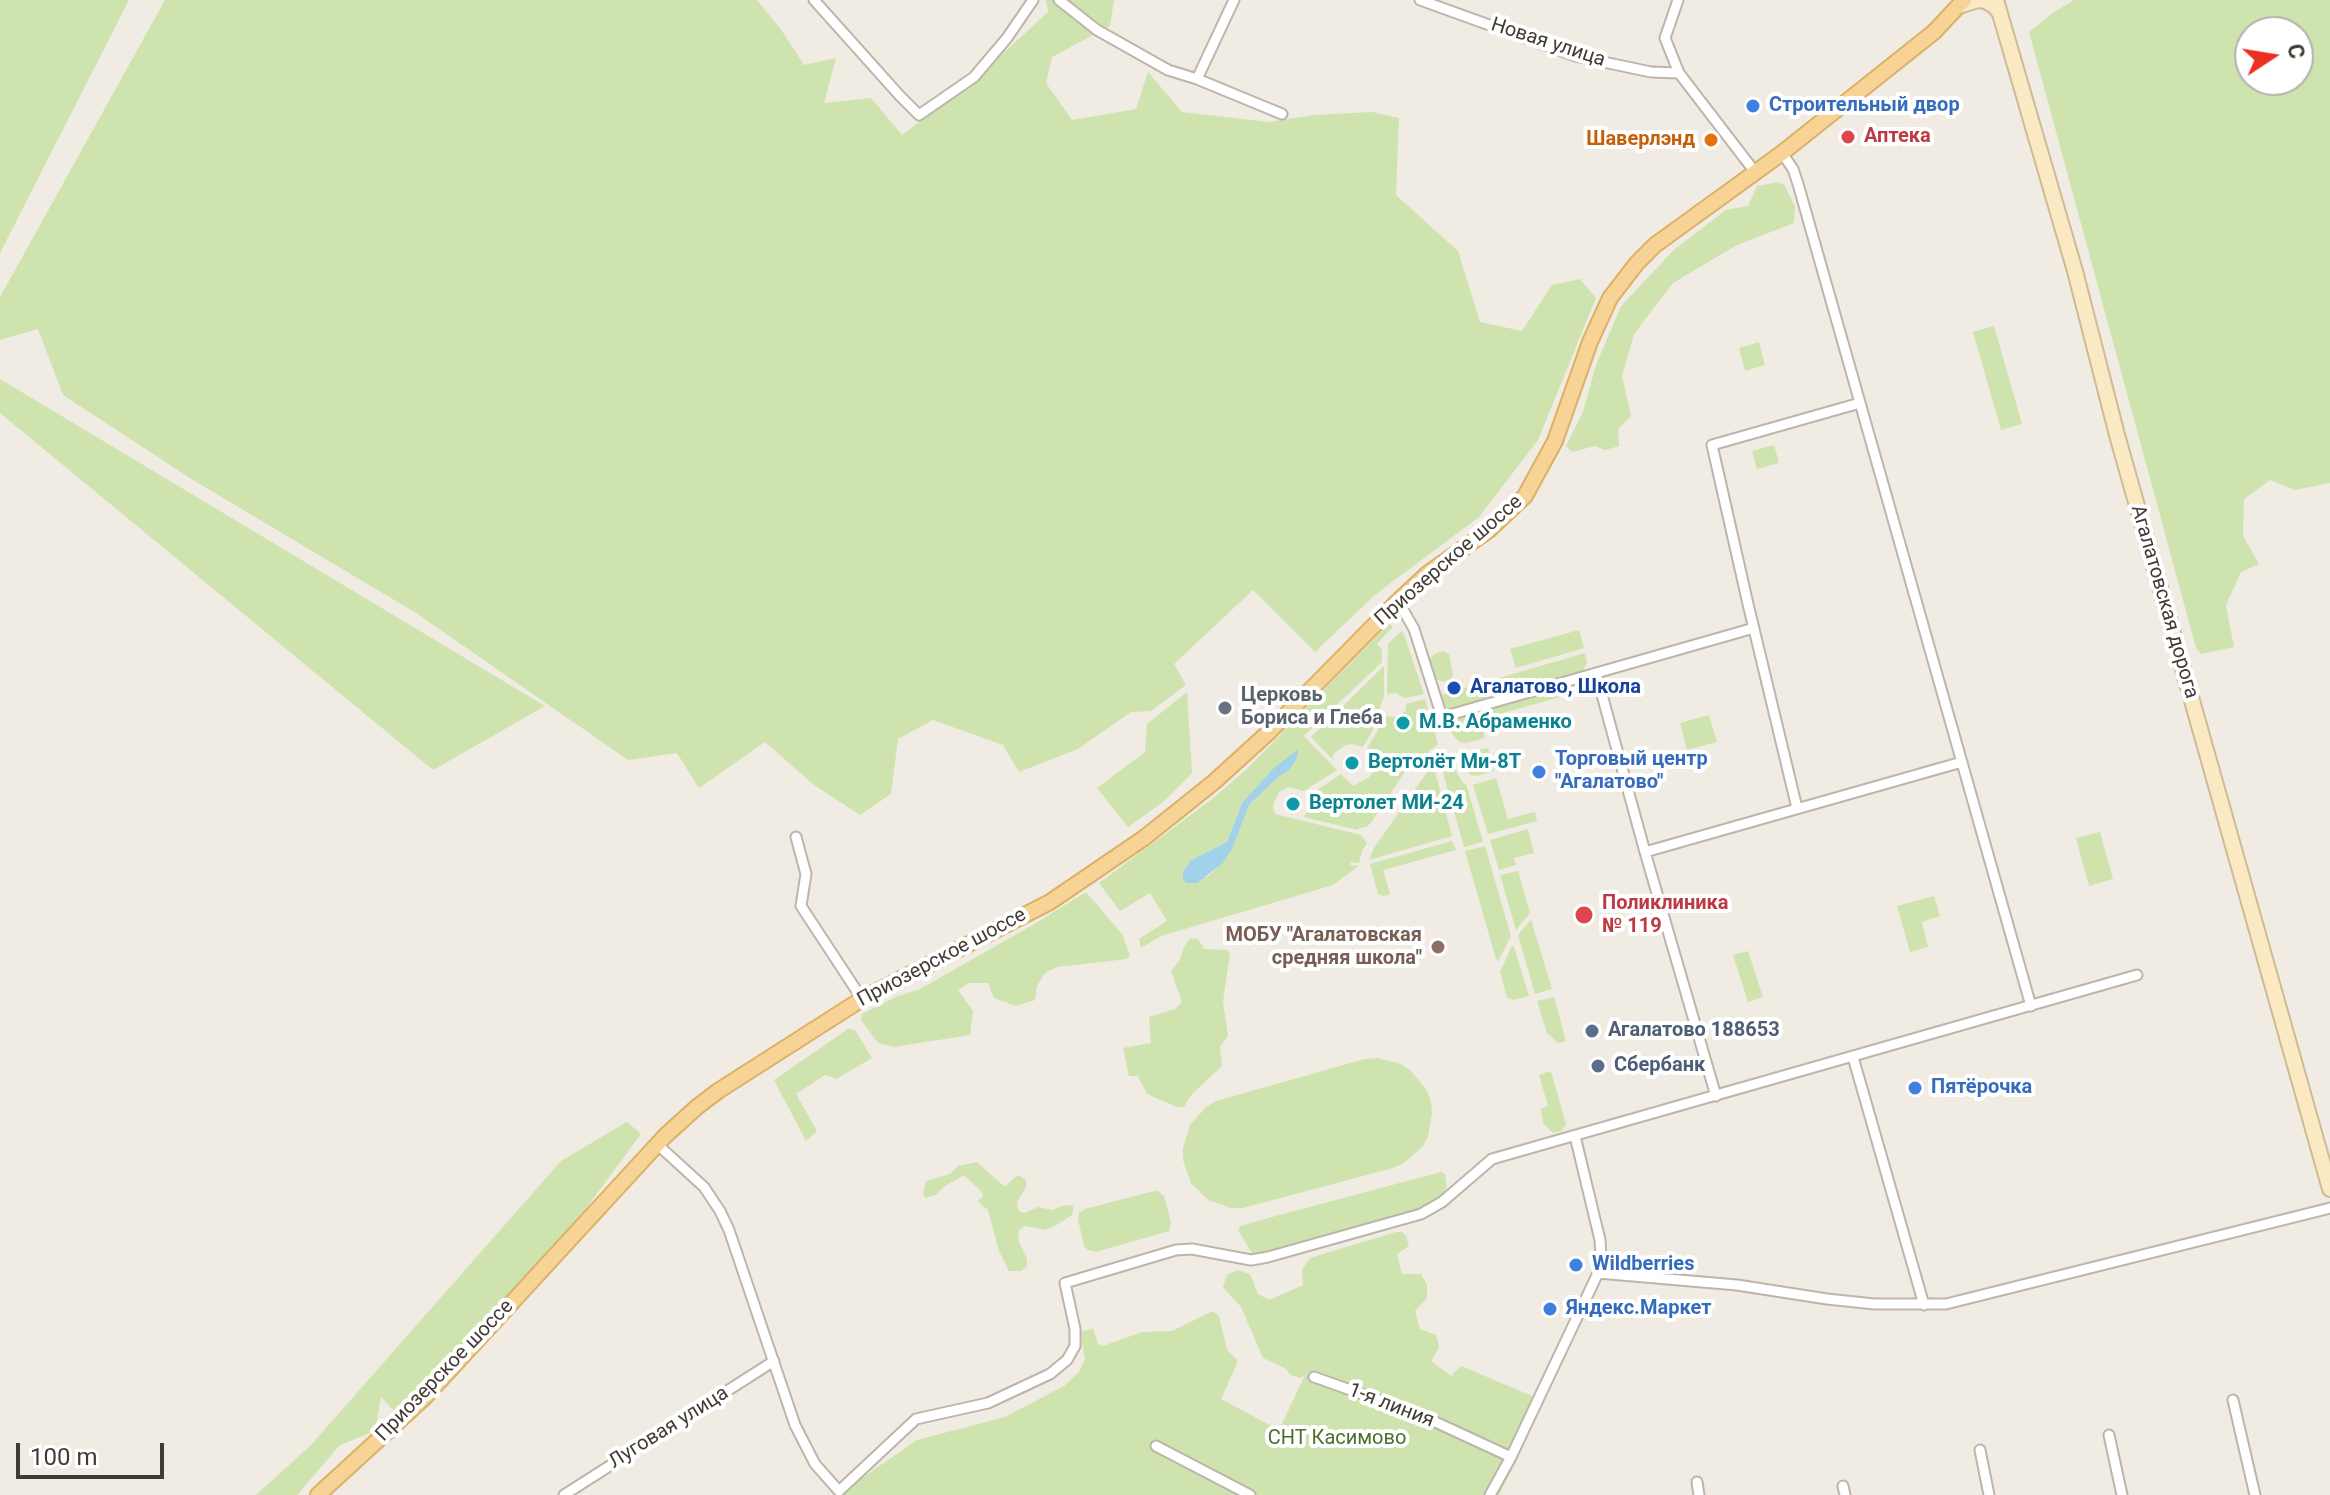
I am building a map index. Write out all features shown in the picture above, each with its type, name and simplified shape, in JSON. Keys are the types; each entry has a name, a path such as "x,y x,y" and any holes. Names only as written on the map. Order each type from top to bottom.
{"main road":[{"name":"Агалатовская дорога","path":"1996,0 2054,196 2117,435 2330,1189"},
{"path":"1962,3 1986,1 2001,15"},
{"name":"Приозерское шоссе","path":"318,1495 426,1396 666,1136 718,1091 862,999 1050,902 1144,838 1214,782 1270,731 1427,574 1489,530 1525,496 1555,441 1590,342 1610,298 1637,263 1678,227 1782,153 1934,32 1962,3"}],"street":[{"path":"814,0 919,115 974,77 1007,38 1033,0"},
{"path":"1059,0 1097,30 1168,70 1282,114"},
{"path":"1197,79 1234,0"},
{"name":"Новая улица","path":"1420,0 1575,56 1651,72 1679,73"},
{"path":"1678,0 1665,38 1679,73 1755,172"},
{"path":"1782,153 1793,169 1798,184 2031,1006"},
{"path":"1797,808 1712,445 1860,403"},
{"path":"1398,601 1414,629 1442,717 1754,628"},
{"path":"1596,673 1716,1096"},
{"path":"1645,852 1962,762"},
{"path":"796,837 806,874 801,906 862,999"},
{"path":"666,1136 720,1211 795,1425 815,1464 838,1493 916,1419 988,1403 1050,1374 1067,1360 1075,1346 1075,1329 1065,1283 1176,1250 1192,1249 1251,1260 1268,1257 1421,1214 1442,1202 1492,1159 2137,975"},
{"path":"1853,1057 1924,1305"},
{"path":"1490,1495 1598,1273 1600,1240 1575,1136"},
{"path":"1598,1273 1737,1285 1874,1304 1946,1304 2330,1208"},
{"name":"Луговая улица","path":"564,1495 774,1361"},
{"name":"1-я линия","path":"1314,1377 1418,1414 1511,1457"},
{"path":"2233,1400 2255,1495"},
{"path":"2109,1435 2122,1495"},
{"path":"1156,1446 1250,1495"},
{"path":"1980,1450 1989,1495"},
{"path":"1697,1482 1699,1495"}],"green space":[{"path":"0,0 129,0 0,253"},
{"path":"165,0 757,0 804,65 836,58 824,103 871,98 902,135 972,82 1048,12 1046,0 1114,0 1110,26 1052,57 1046,83 1072,120 1136,109 1148,72 1182,112 1268,122 1314,115 1372,112 1399,118 1396,195 1458,251 1480,322 1522,331 1552,285 1580,279 1596,298 1538,440 1479,517 1376,594 1315,652 1253,590 1174,664 1186,685 1151,711 1131,712 1078,749 1019,772 1003,745 933,720 898,739 891,794 860,815 814,785 765,742 699,788 677,753 628,760 416,613 193,480 63,395 38,329 0,340 0,297"},
{"path":"2074,0 2330,0 2330,483 2295,490 2270,480 2244,499 2243,536 2259,564 2241,572 2226,605 2234,647 2201,654 2196,648 2029,32"},
{"path":"1779,182 1785,186 1795,207 1794,223 1737,245 1673,283 1634,334 1622,376 1631,416 1618,429 1619,446 1605,450 1595,446 1572,452 1566,446 1583,412 1596,365 1621,306 1675,249 1726,210 1748,206 1757,186"},
{"path":"1994,326 2022,424 2001,430 1973,332"},
{"path":"1759,342 1765,365 1745,371 1739,348"},
{"path":"0,379 545,706 433,770 0,413"},
{"path":"1774,445 1779,463 1757,469 1752,451"},
{"path":"1389,623 1393,627 1377,644 1382,649 1382,662 1304,736 1337,770 1304,791 1289,787 1279,792 1273,805 1275,814 1361,835 1367,843 1359,863 1351,862 1350,865 1359,866 1333,885 1161,936 1141,948 1139,939 1167,921 1150,893 1120,911 1099,883 1211,800 1248,768","holes":["1296,760 1249,805 1233,847 1216,869 1207,877 1183,871 1191,860 1227,842 1242,803"]},
{"path":"1579,630 1584,648 1516,668 1510,649"},
{"path":"1401,631 1424,694 1405,698 1396,693 1387,694 1388,644"},
{"path":"1443,651 1449,654 1453,675 1442,682 1435,678 1429,661 1434,654"},
{"path":"1585,653 1587,663 1582,672 1457,709 1447,708 1441,695"},
{"path":"1384,666 1384,696 1380,707 1383,713 1363,747 1346,745 1334,753 1332,759 1311,737"},
{"path":"1569,686 1571,694 1481,719 1485,738 1466,743 1460,742 1452,734 1451,727 1460,716"},
{"path":"1187,692 1192,773 1163,802 1128,827 1097,788 1145,752 1147,724"},
{"path":"1425,699 1438,744 1423,761 1414,758 1370,824 1358,830 1303,817 1309,810 1308,796 1341,774 1353,786 1368,778 1374,766 1366,750 1386,716 1399,717 1406,710 1406,704"},
{"path":"1709,715 1717,742 1687,750 1680,723"},
{"path":"1488,748 1494,771 1470,775 1463,763 1464,757"},
{"path":"1446,762 1454,767 1466,784 1483,842 1464,847 1442,769"},
{"path":"1430,768 1434,768 1452,836 1369,860 1374,848"},
{"path":"1496,778 1508,819 1535,812 1537,821 1488,834 1473,785"},
{"path":"1528,829 1534,853 1514,858 1516,865 1499,870 1490,840"},
{"path":"2100,832 2113,879 2089,886 2076,838"},
{"path":"1452,841 1456,850 1383,870 1390,894 1378,894 1370,864"},
{"path":"1485,846 1511,936 1498,961 1465,851"},
{"path":"1518,871 1530,913 1516,930 1500,875"},
{"path":"1086,892 1122,934 1130,955 1127,959 1057,967 1045,973 1037,986 1035,1000 1016,1006 994,998 988,983 969,983 958,990 973,1011 970,1035 894,1047 878,1043 861,1020 862,1014 920,989"},
{"path":"1934,896 1940,916 1922,922 1928,947 1910,952 1897,906"},
{"path":"1531,920 1552,989 1535,994 1518,935"},
{"path":"1190,938 1198,939 1204,949 1227,950 1230,953 1223,1002 1228,1036 1220,1047 1222,1066 1192,1094 1184,1107 1177,1107 1147,1094 1138,1076 1129,1076 1123,1048 1151,1043 1149,1017 1175,1009 1182,1002 1171,971"},
{"path":"1512,946 1529,996 1513,1000 1507,997 1500,972"},
{"path":"1748,951 1763,997 1748,1002 1733,955"},
{"path":"1554,997 1566,1041 1558,1043 1547,1033 1537,1001"},
{"path":"848,1029 855,1030 872,1058 836,1079 825,1075 796,1094 817,1131 806,1141 774,1080"},
{"path":"1378,1058 1401,1064 1411,1071 1426,1089 1431,1101 1428,1137 1404,1163 1243,1208 1231,1208 1208,1200 1191,1183 1183,1160 1183,1148 1190,1125 1206,1107 1216,1101"},
{"path":"1551,1071 1566,1124 1562,1131 1553,1133 1543,1123 1541,1109 1548,1106 1539,1075"},
{"path":"627,1122 641,1134 567,1234 397,1414 381,1397 375,1431 340,1445 297,1495 256,1495 311,1445 561,1161"},
{"path":"977,1162 1005,1187 1016,1176 1026,1180 1026,1187 1017,1202 1021,1212 1038,1207 1052,1210 1074,1205 1072,1215 1055,1226 1045,1230 1025,1226 1019,1230 1018,1239 1027,1259 1027,1266 1021,1271 1009,1271 999,1251 988,1210 979,1203 983,1194 964,1175 936,1195 926,1198 923,1195 926,1181 950,1174 958,1166"},
{"path":"1441,1172 1445,1174 1447,1188 1426,1208 1267,1254 1253,1255 1238,1230 1241,1226 1272,1217"},
{"path":"1154,1191 1164,1196 1171,1223 1169,1231 1096,1252 1084,1246 1079,1213"},
{"name":"СНТ Касимово","path":"1396,1232 1406,1236 1409,1246 1397,1254 1402,1274 1421,1274 1427,1285 1427,1298 1415,1311 1420,1329 1436,1335 1439,1347 1431,1361 1451,1376 1461,1366 1537,1398 1508,1450 1519,1456 1499,1495 843,1495 846,1489 917,1440 1005,1417 1064,1386 1079,1372 1085,1359 1082,1331 1093,1329 1098,1344 1103,1346 1142,1332 1172,1331 1213,1311 1219,1316 1227,1350 1238,1361 1221,1399 1279,1430 1305,1375 1300,1378 1291,1375 1286,1369 1263,1358 1241,1307 1223,1287 1227,1275 1237,1270 1250,1274 1258,1294 1269,1300 1303,1285 1302,1270 1310,1258"}],"water":[{"path":"1297,750 1296,760 1290,769 1249,805 1233,847 1223,863 1197,883 1183,880 1183,871 1191,860 1227,842 1242,803 1273,769"}],"place":[{"name":"Строительный двор","path":"1753,106"},
{"name":"Аптека","path":"1848,137"},
{"name":"Шаверлэнд","path":"1711,140"},
{"name":"Агалатово, Школа","path":"1454,688"},
{"name":"Церковь Бориса и Глеба","path":"1225,708"},
{"name":"М.В. Абраменко","path":"1403,723"},
{"name":"Вертолёт Ми-8Т","path":"1352,763"},
{"name":"Торговый центр \"Агалатово\"","path":"1539,772"},
{"name":"Вертолет МИ-24","path":"1293,804"},
{"name":"Поликлиника № 119","path":"1584,915"},
{"name":"МОБУ \"Агалатовская средняя школа\"","path":"1438,947"},
{"name":"Агалатово 188653","path":"1592,1031"},
{"name":"Сбербанк","path":"1598,1066"},
{"name":"Пятёрочка","path":"1915,1088"},
{"name":"Wildberries","path":"1576,1265"},
{"name":"Яндекс.Маркет","path":"1550,1309"}]}
